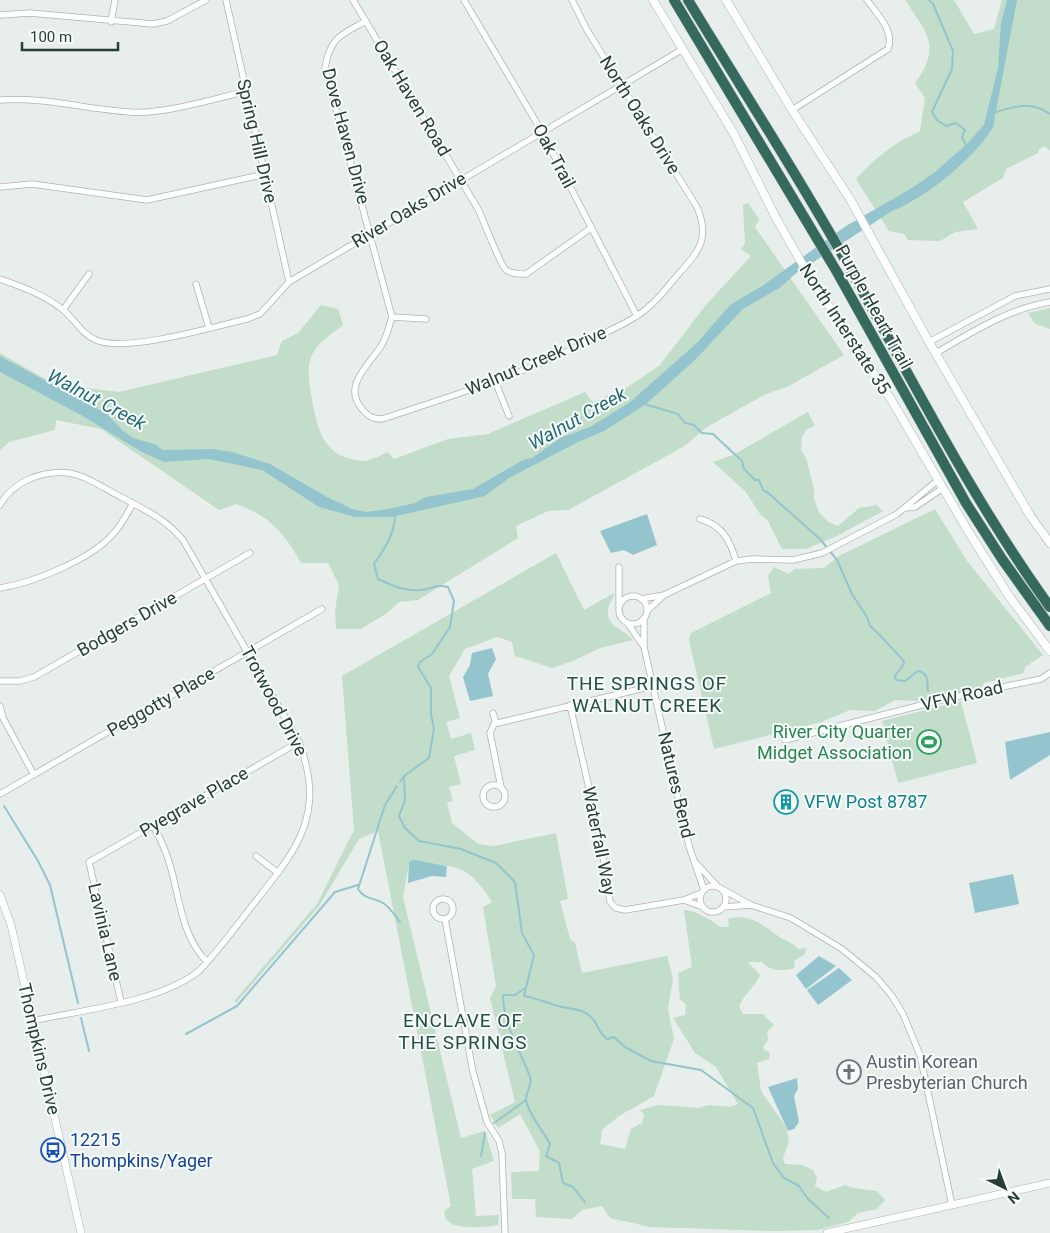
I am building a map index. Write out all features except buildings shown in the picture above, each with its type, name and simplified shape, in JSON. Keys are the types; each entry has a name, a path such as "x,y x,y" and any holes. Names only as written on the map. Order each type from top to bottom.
{"highway":[{"name":"Purple Heart Trail","path":"674,0 837,272 966,503 1002,559 1050,626"},
{"name":"Purple Heart Trail","path":"688,0 848,265 966,479 1020,567 1050,607"}],"main road":[{"name":"North Interstate 35","path":"653,0 734,134 786,236 812,281 892,401 1009,596 1050,651"},
{"path":"726,0 792,110 850,198 929,342 1031,517 1050,543"}],"street":[{"path":"111,22 115,0"},
{"path":"0,16 30,13 111,22 152,24 167,21 206,0"},
{"name":"Spring Hill Drive","path":"226,0 245,92 266,174 289,282"},
{"name":"Oak Haven Road","path":"353,0 492,236 501,266 513,273 526,274 560,248 591,228"},
{"name":"Oak Trail","path":"464,0 542,132 637,316"},
{"name":"North Oaks Drive","path":"572,0 587,30 697,207 703,220 704,232"},
{"path":"792,110 883,55 890,44 888,30 867,0"},
{"name":"Dove Haven Drive","path":"366,21 338,37 328,49 325,68 371,232 392,317"},
{"name":"River Oaks Drive","path":"0,279 31,290 63,310 94,340 116,345 247,320 260,314 289,282 683,48"},
{"path":"0,100 34,100 130,112 153,111 245,92"},
{"path":"0,187 32,184 147,200 266,174"},
{"name":"Walnut Creek Drive","path":"392,317 382,344 356,381 354,394 360,407 370,417 382,419 495,381 569,351 637,316 646,310 693,259 701,246 704,232"},
{"path":"63,310 89,274"},
{"path":"196,284 209,328"},
{"path":"929,342 1015,296 1050,289"},
{"path":"936,353 989,323 1034,305 1050,302"},
{"path":"392,317 426,318"},
{"path":"495,381 509,416"},
{"name":"Trotwood Drive","path":"0,505 12,489 28,479 41,474 70,473 133,503 174,528 206,579 299,742 309,776 309,809 299,842 278,873 207,962 188,980 162,992 32,1021"},
{"path":"906,508 911,500 938,480"},
{"path":"641,599 664,595 736,561 752,559 793,560 811,556 866,532 906,508 915,507 943,488"},
{"path":"0,588 19,585 52,573 102,544 121,524 133,503"},
{"path":"700,519 713,522 720,528 729,542 736,561"},
{"name":"Bodgers Drive","path":"0,681 20,681 34,677 250,553"},
{"path":"619,567 617,577 621,588 620,617 628,624 636,624 644,618 647,611 664,595"},
{"path":"621,588 632,596 641,599 646,604 647,611"},
{"path":"619,606 624,600 632,596"},
{"name":"Peggotty Place","path":"0,794 322,609"},
{"name":"Natures Bend","path":"644,618 644,647 689,846 697,864 702,892"},
{"name":"Natures Bend","path":"628,624 644,647"},
{"name":"VFW Road","path":"785,740 945,698 1041,678 1050,673"},
{"path":"501,787 490,733 491,726 496,723 653,686"},
{"name":"Waterfall Way","path":"570,705 600,836 610,902 622,910 684,900 702,892"},
{"path":"0,706 2,718 34,775"},
{"path":"493,713 496,723"},
{"name":"Pyegrave Place","path":"89,862 299,742"},
{"path":"153,825 170,864 187,933 196,950 207,962"},
{"path":"256,856 278,873"},
{"name":"Lavinia Lane","path":"89,862 121,1002"},
{"name":"Natures Bend","path":"697,864 719,888 751,905 791,918 842,949 876,977 892,996 906,1021 920,1055 952,1205"},
{"path":"710,886 719,888 726,898 723,907 712,912 703,907 700,902 702,892 710,886"},
{"name":"Thompkins Drive","path":"0,895 10,925 81,1233"},
{"name":"Waterfall Way","path":"684,900 703,907"},
{"name":"Natures Bend","path":"723,907 751,905"},
{"path":"445,919 472,1072 488,1122 499,1141 502,1153 505,1233"},
{"path":"827,1233 1050,1183"}],"green space":[{"path":"905,0 954,0 974,34 994,29 1002,0 1050,0 1050,151 1045,146 1039,149 1038,153 1006,169 1003,178 963,202 978,229 955,232 940,241 908,240 904,234 889,231 856,179 885,152 920,131 925,98 915,83 928,59 930,50 925,31"},
{"path":"748,203 759,219 755,227 844,355 787,387 766,394 707,427 683,447 568,510 548,511 516,526 518,538 418,600 399,602 387,613 361,629 336,629 335,611 339,585 328,563 301,563 282,534 259,514 237,504 219,510 101,429 56,420 55,430 9,442 0,450 0,353 54,384 119,392 277,355 282,341 298,333 321,305 338,309 343,325 328,336 312,355 309,380 314,411 320,432 331,449 350,459 366,461 388,452 394,459 448,439 488,434 585,392 593,402 628,387 660,365 705,306 751,256 741,249 745,244 743,205"},
{"path":"1050,308 1050,329 1035,324 1028,313"},
{"path":"808,412 815,426 807,429 802,437 801,450 806,458 814,489 814,499 819,512 828,522 838,526 859,508 877,505 883,511 837,536 806,549 782,549 768,521 760,514 745,491 713,462 733,455"},
{"path":"935,509 967,561 1043,655 1025,667 1024,673 984,683 981,688 916,701 895,700 875,711 850,710 821,722 714,749 689,640 691,633 771,593 768,576 774,567 789,574 795,569 824,568 839,556"},
{"path":"556,553 584,610 614,593 608,609 610,620 612,624 633,640 600,648 552,668 515,656 512,642 497,637 465,649 449,676 460,718 446,722 451,739 471,733 475,750 454,756 461,784 449,787 453,801 447,802 452,823 478,844 494,846 556,833 568,899 560,901 570,939 575,943 582,973 667,956 673,979 668,1009 674,1039 654,1096 619,1116 602,1130 600,1144 625,1149 631,1129 642,1123 644,1115 640,1110 658,1105 699,1108 709,1105 730,1107 738,1104 716,1067 695,1053 673,1018 685,1015 686,1004 680,1000 678,973 692,967 684,910 703,916 720,927 727,927 729,924 728,919 742,917 760,924 798,949 806,948 805,954 794,961 795,968 777,970 769,968 762,962 748,962 760,975 739,1006 743,1014 763,1014 774,1025 767,1032 768,1040 763,1046 764,1050 770,1053 769,1059 757,1063 761,1091 786,1127 789,1141 783,1158 785,1164 802,1165 813,1170 817,1178 815,1186 826,1192 845,1185 877,1191 885,1200 877,1209 858,1213 848,1222 818,1230 775,1231 650,1227 610,1218 602,1206 582,1210 572,1219 536,1217 535,1199 512,1199 511,1172 539,1171 540,1151 520,1114 498,1128 490,1115 515,1102 490,998 496,986 483,907 492,902 474,879 458,868 409,863 403,897 461,1138 485,1131 494,1161 472,1169 476,1216 499,1215 498,1225 465,1227 449,1222 445,1217 445,1210 451,1206 378,831 359,839 319,906 236,1003 235,1000 317,904 354,830 342,676"},
{"name":"River City Quarter Midget Association","path":"961,701 977,763 898,783 882,721"}],"water":[{"path":"1007,0 1017,0 993,127 985,139 962,164 920,197 892,211 795,274 781,287 743,309 695,360 646,404 604,431 578,442 509,478 485,496 392,517 355,517 319,507 262,470 209,459 164,462 140,451 81,415 0,372 0,356 107,414 123,431 133,438 157,445 164,450 212,449 232,452 270,464 327,497 352,509 366,512 389,509 415,503 426,497 473,489 523,460 532,458 560,438 590,427 629,403 698,342 730,305 762,286 846,226 912,188 935,172 967,144 984,125 998,68 1001,23"},
{"path":"647,514 657,545 633,555 624,550 611,553 600,531"},
{"path":"492,648 496,659 488,674 493,696 470,701 463,677 470,665 472,653"},
{"path":"1050,732 1050,755 1010,780 1005,742"},
{"path":"414,860 447,866 446,877 432,876 408,883 409,862"},
{"path":"1013,874 1019,904 975,913 969,883"},
{"path":"819,956 836,966 806,989 796,975"},
{"path":"839,968 852,980 818,1005 807,990"},
{"path":"797,1078 798,1089 794,1096 799,1122 794,1129 788,1131 768,1087"}],"waterway":[{"path":"929,0 933,4 953,51 952,69 932,112 937,120 946,126 956,123 965,130 962,137 967,147"},
{"path":"996,112 1030,106 1050,114"},
{"path":"644,404 678,414 685,423 694,425 702,433 713,434 742,461 744,469 755,480 759,480 763,490 820,539 837,560 852,594 867,617 870,626 903,660 904,664 895,676 896,680 905,681 918,671 922,672 927,678 928,691"},
{"path":"395,515 391,535 374,564 378,579 399,588 410,590 436,586 448,587 454,601 450,627 432,654 420,662 418,667 431,688 431,714 434,729 429,758 404,776 405,800 399,816 405,828 419,841 461,849 496,863 515,882 522,933 534,955 524,996 584,1012 593,1019 607,1039 614,1037 625,1047 651,1061 701,1070 753,1108 773,1163 784,1178 799,1186 808,1199 829,1218"},
{"path":"400,782 404,776"},
{"path":"397,786 385,805 358,889 366,897 386,905 400,922"},
{"path":"4,806 38,861 50,885 78,1003"},
{"path":"186,1034 237,1006 335,892 358,885"},
{"path":"525,988 515,995 503,995 509,1027 531,1080 526,1096 527,1104 532,1116 550,1144 546,1156 559,1163 563,1183 573,1187 585,1202"},
{"path":"81,1018 89,1051"},
{"path":"494,1123 526,1100"},
{"path":"481,1156 485,1133"}],"place":[{"name":"River City Quarter Midget Association","path":"929,742"},
{"name":"VFW Post 8787","path":"786,802"},
{"name":"Austin Korean Presbyterian Church","path":"849,1072"},
{"name":"12215 Thompkins/Yager","path":"53,1150"}],"district":[{"name":"THE SPRINGS OF WALNUT CREEK","path":"647,694"},
{"name":"ENCLAVE OF THE SPRINGS","path":"463,1031"}],"water label":[{"name":"Walnut Creek","path":"97,399"},
{"name":"Walnut Creek","path":"577,418"}]}
